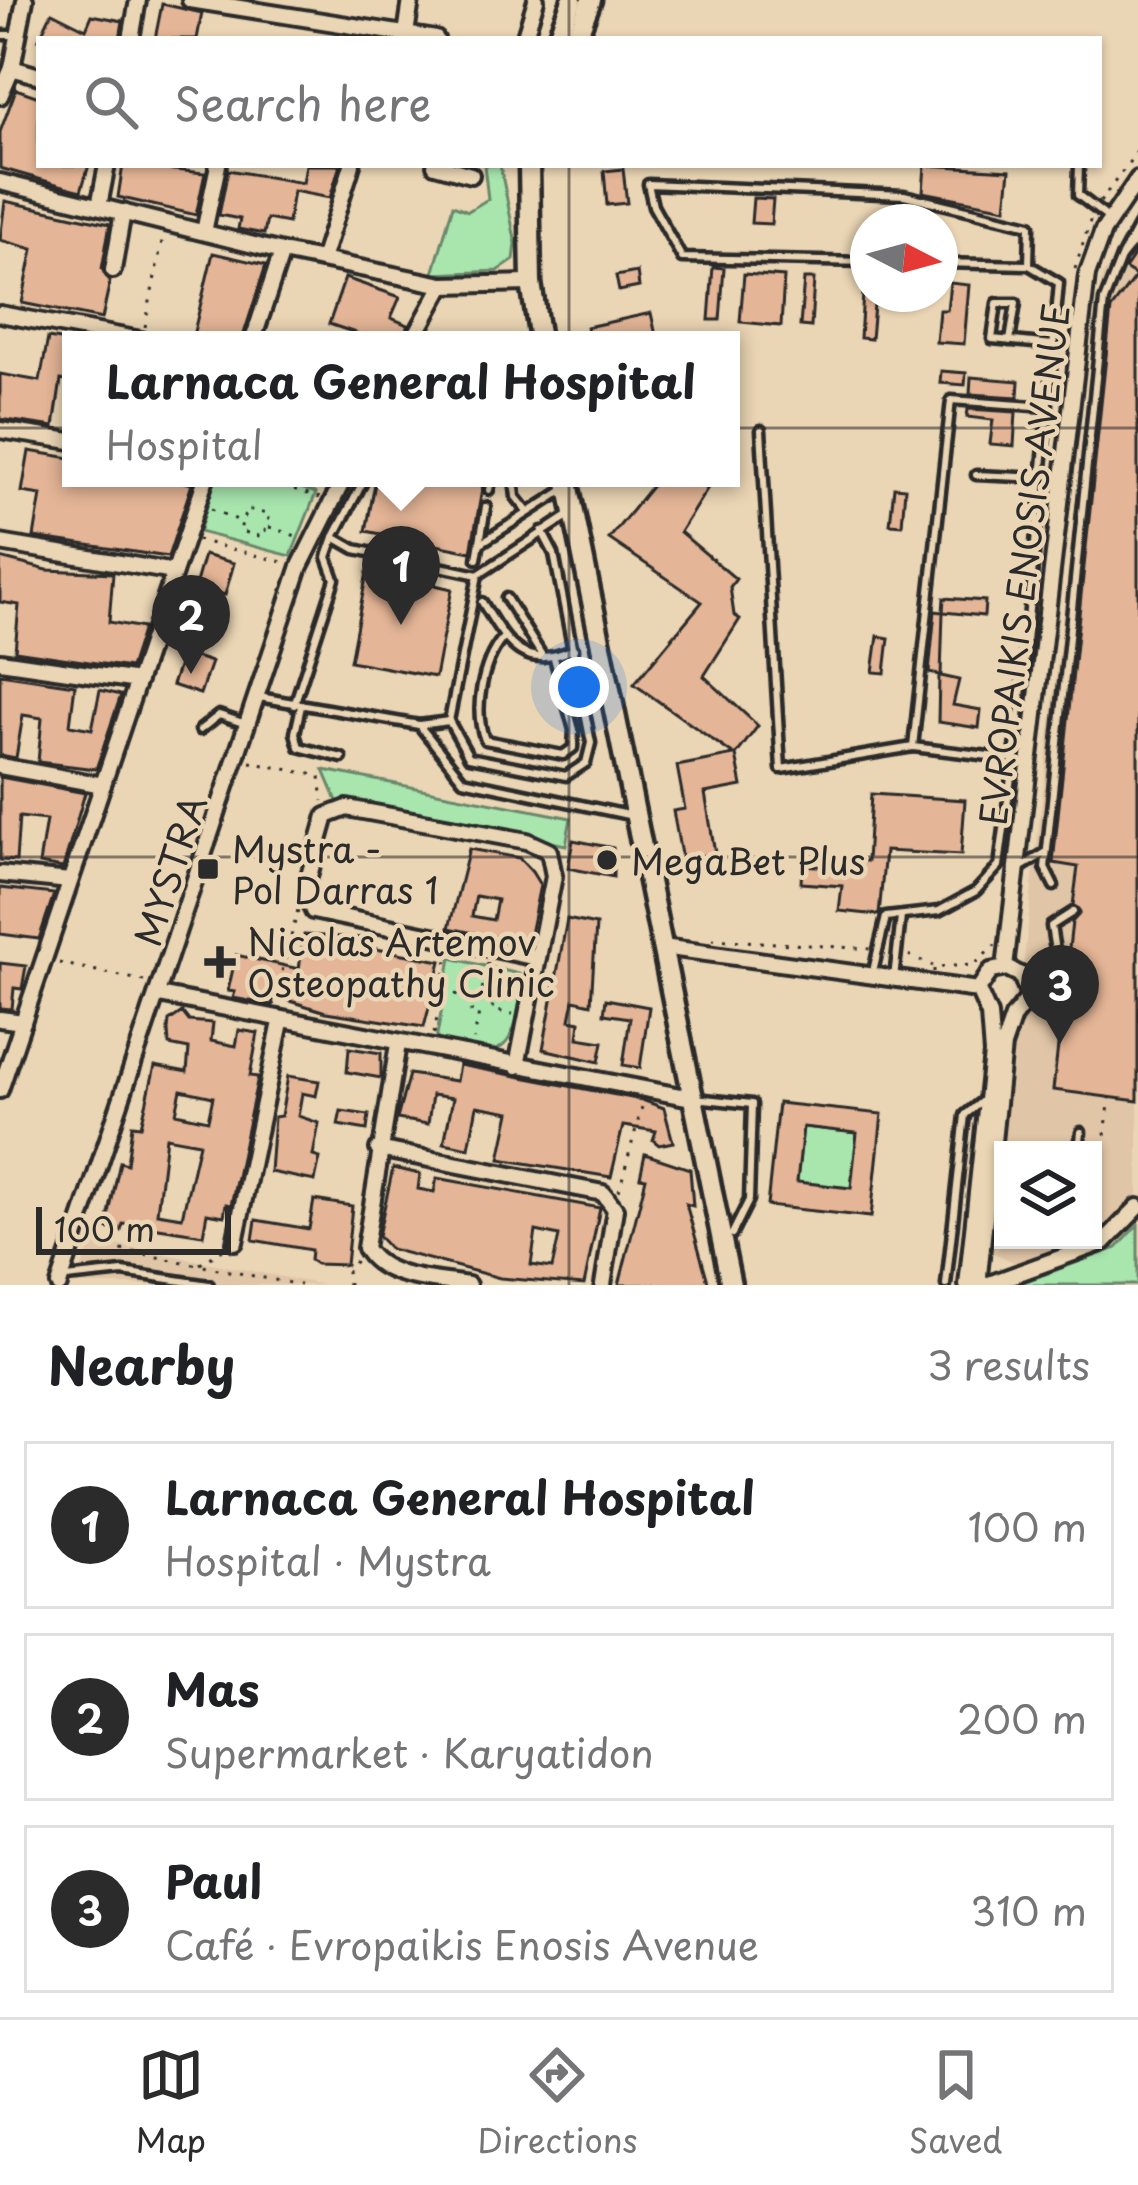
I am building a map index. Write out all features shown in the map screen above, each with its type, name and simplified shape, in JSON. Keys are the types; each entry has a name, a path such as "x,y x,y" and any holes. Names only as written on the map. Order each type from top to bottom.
{"street":[{"path":"0,96 25,0"},
{"path":"132,36 138,0"},
{"path":"190,0 269,7 418,36"},
{"path":"406,34 411,0"},
{"path":"525,36 536,0"},
{"path":"558,36 572,0"},
{"path":"577,36 591,0"},
{"path":"11,68 36,75"},
{"path":"99,206 106,168"},
{"path":"204,232 217,168"},
{"path":"322,260 351,168"},
{"path":"446,168 471,175"},
{"path":"529,168 531,283 539,331"},
{"path":"531,223 540,168"},
{"name":"EVROPAIKIS ENOSIS AVENUE","path":"1005,968 1088,275 1110,220 1138,179"},
{"path":"0,182 282,252 443,286 531,283"},
{"path":"113,270 123,212"},
{"path":"256,331 282,252"},
{"path":"418,331 443,286"},
{"path":"0,314 93,331"},
{"path":"0,430 62,440"},
{"path":"1,1086 203,487"},
{"name":"MYSTRA","path":"61,1282 300,566 340,487"},
{"path":"569,487 730,1285"},
{"path":"0,543 175,572"},
{"path":"0,661 138,681"},
{"path":"0,766 103,785"},
{"path":"517,1066 554,876 553,861 541,845 347,808 333,811 319,828 307,900 327,918 537,958"},
{"path":"0,874 70,881"},
{"path":"662,947 978,990"},
{"path":"978,990 985,976 1005,968 1026,981 1026,1005 1013,1017 1000,1064 982,1285 1070,1249"},
{"path":"161,990 276,1021 692,1098"},
{"path":"967,1285 987,1097 989,1015 978,990"},
{"path":"989,1015 1013,1017"},
{"path":"0,1019 23,1022"},
{"path":"235,1242 276,1021"},
{"path":"398,1044 365,1247 371,1259 390,1271 468,1285"},
{"path":"378,1149 593,1188 611,1200 615,1221 603,1285"},
{"path":"1102,1242 1138,1207"},
{"path":"981,1255 1011,1276"}],"lane":[{"path":"0,35 18,35"},
{"path":"1079,168 1078,195 1110,220"},
{"path":"850,262 682,258 653,206 648,184 904,195 942,204"},
{"path":"958,208 1030,225 1030,265"},
{"path":"1054,886 1045,868 1104,301 1138,226"},
{"path":"1121,258 1138,237"},
{"path":"872,975 880,924 886,917 939,911 976,891 999,866 1014,759 1059,284 1030,265 958,263"},
{"path":"1010,341 1016,304 997,303 992,339 1010,341 1054,345"},
{"path":"913,746 951,400 1048,407"},
{"path":"761,430 781,769 913,746 1014,759"},
{"path":"976,475 1041,478"},
{"path":"342,758 299,747 295,733 297,706 334,579 327,557 360,487"},
{"path":"515,487 528,512"},
{"path":"481,543 562,487"},
{"path":"477,559 486,507"},
{"path":"542,531 554,554 591,743 586,763 566,776 469,757 449,721 478,574 542,531 574,512"},
{"path":"334,537 355,549 478,574"},
{"path":"151,641 182,643 192,626 189,607 166,598"},
{"path":"506,598 543,657"},
{"path":"482,602 502,639 524,654 554,658 574,649"},
{"path":"502,639 485,670 478,723 485,740 562,755 573,748 574,730 554,658"},
{"path":"1041,671 1067,673"},
{"path":"256,696 419,725 449,721"},
{"path":"200,730 219,716 247,724"},
{"path":"419,725 464,780 634,817"},
{"path":"1017,870 1047,852"},
{"path":"1026,1005 1053,981 1058,964 1051,926 1072,912"},
{"path":"894,978 901,917"},
{"path":"874,951 899,953"},
{"path":"1026,981 1046,977 1058,964"},
{"path":"946,1285 965,1115 987,1097"},
{"path":"692,1098 752,1104 748,1200 732,1234"},
{"path":"1080,1141 1081,1132"},
{"path":"61,1282 123,1272 209,1285"}],"path":[{"path":"144,331 165,222"},
{"path":"287,487 320,498"},
{"path":"204,507 242,522"},
{"path":"247,509 270,515 263,537 240,531 242,522 247,509"},
{"path":"267,526 303,538"},
{"path":"186,537 300,566"},
{"path":"236,759 320,776 319,798 333,811"},
{"path":"276,1021 295,909 307,900"},
{"path":"699,938 874,951"},
{"path":"432,1050 450,941"},
{"path":"899,953 934,967"},
{"path":"44,960 161,990"},
{"path":"442,992 480,999 488,962"},
{"path":"472,997 470,1011 491,1015 495,993 482,991"},
{"path":"492,1010 520,1016"},
{"path":"472,1050 479,1013"},
{"path":"611,1200 624,1185 646,1090"},
{"path":"1105,1135 1110,1097"},
{"path":"84,1242 300,1285"},
{"path":"199,1265 235,1242"},
{"path":"348,1285 347,1272 365,1247"}],"shaded area":[{"path":"1138,223 1138,1195 1102,1231 1102,1141 1004,1141 1102,276"},
{"path":"994,1234 994,1249 1058,1249 1020,1265 992,1252"},
{"path":"93,1240 323,1285 75,1285"}],"green space":[{"path":"484,168 501,168 516,244 514,260 498,271 433,274 453,205 468,211 488,199"},
{"path":"213,487 298,487 316,493 291,556 199,532"},
{"path":"324,770 571,818 566,845 337,801"},
{"path":"451,958 519,974 518,1013 513,1031 499,1049 436,1041"},
{"path":"803,1127 857,1133 851,1188 797,1182"},
{"path":"1138,1225 1138,1285 1015,1285 1117,1248"}],"building":[{"path":"162,4 202,13 198,36 156,36"},
{"path":"52,12 86,29 92,15 123,21 120,36 40,36"},
{"path":"16,89 36,96 36,168 88,168 81,191 0,168 0,132"},
{"path":"123,168 205,173 196,215 118,197"},
{"path":"306,168 339,168 330,198 293,191 288,223 267,219 264,234 238,229 240,219 219,215 228,170 303,183"},
{"path":"925,168 1010,170 1006,208 923,192"},
{"path":"623,169 627,203 607,205 604,171"},
{"path":"753,198 773,199 771,224 751,223"},
{"path":"5,201 110,224 102,269 110,281 102,319 22,303 33,249 0,240"},
{"path":"1138,250 1138,1101 1053,1090 1072,922 1080,913 1073,905 1078,867 1053,863 1111,309 1136,276 1125,269"},
{"path":"213,253 266,265 245,331 194,331"},
{"path":"713,267 724,268 720,320 709,320"},
{"path":"637,272 639,287 619,291 616,276"},
{"path":"744,274 784,277 781,326 740,322"},
{"path":"345,278 400,297 391,318 408,325 406,331 350,331 329,324"},
{"path":"804,279 814,279 811,327 800,326"},
{"path":"958,284 969,285 964,344 936,342 939,312 958,312"},
{"path":"862,312 873,312 871,339 860,338"},
{"path":"651,313 655,331 588,331 587,327"},
{"path":"48,338 62,340 62,380 54,427 0,419 0,374 40,381"},
{"path":"941,371 966,373 965,385 940,383"},
{"path":"971,377 1019,381 1018,397 970,394"},
{"path":"968,409 1016,412 1014,446 990,444 993,420 967,417"},
{"path":"29,451 62,456 62,487 191,487 168,557 34,537 41,495 22,492"},
{"path":"374,487 482,487 471,552 366,531"},
{"path":"651,487 708,487 680,532 736,579 730,587 734,615 740,619 704,676 758,726 736,755 742,786 705,793 715,853 682,860 673,811 685,809 677,766 734,755 634,684 702,602 609,539"},
{"path":"894,487 905,488 902,525 890,524"},
{"path":"204,555 234,563 225,595 195,586"},
{"path":"0,558 47,570 113,573 109,622 143,628 130,668 15,651 19,605 0,602"},
{"path":"419,570 437,574 435,585 452,589 435,677 350,661 367,572 417,582"},
{"path":"944,598 985,601 984,616 943,612"},
{"path":"935,611 943,612 941,676 959,680 953,705 981,710 979,728 938,722 939,675 929,673"},
{"path":"878,636 889,638 885,673 873,672"},
{"path":"183,653 211,662 200,694 172,685"},
{"path":"0,674 75,685 70,725 92,729 100,690 121,695 96,769 38,762 42,718 23,715 16,758 0,755"},
{"path":"0,777 85,793 63,868 39,864 46,820 19,817 16,861 0,860"},
{"path":"871,794 965,800 961,855 885,851 879,915 839,911 842,886 801,883 802,865 843,868 844,859 867,861"},
{"path":"573,840 613,848 613,877 568,868"},
{"path":"469,849 519,858 540,885 528,944 449,928","holes":["476,896 497,900 493,920 472,916"]},
{"path":"0,888 54,894 39,939 0,934"},
{"path":"567,919 596,925 591,1004 574,1000 570,1020 580,1022 578,1038 603,1042 599,1062 543,1049"},
{"path":"304,935 360,938 359,944 371,948 441,961 424,1027 326,1012 274,996 272,1005 233,998 235,992 228,991 236,955 299,969"},
{"path":"0,963 26,966 22,989 14,988 12,1009 0,1008"},
{"path":"606,999 649,1007 640,1068 623,1065 630,1018 604,1014"},
{"path":"182,1012 189,1021 213,1023 211,1041 236,1046 239,1030 258,1033 250,1076 258,1077 231,1205 226,1204 224,1216 207,1213 203,1235 123,1224 121,1231 106,1228 120,1162 127,1164 132,1125 141,1126 155,1066 187,1072 189,1049 169,1045 169,1021","holes":["181,1090 213,1097 208,1120 176,1113","166,1137 199,1143 182,1217 157,1213"]},
{"path":"349,1048 381,1053 381,1078 347,1072"},
{"path":"459,1065 642,1100 664,1108 673,1142 659,1145 653,1140 656,1131 623,1126 611,1177 500,1159 510,1112 477,1106 469,1148 444,1143 453,1098 432,1095 428,1124 397,1119 409,1074 456,1081"},
{"path":"288,1076 319,1081 316,1096 302,1093 298,1116 319,1123 313,1156 320,1158 315,1181 270,1172 274,1117 281,1116"},
{"path":"778,1103 882,1114 871,1217 767,1206","holes":["803,1127 857,1133 851,1188 797,1182"]},
{"path":"341,1111 369,1115 367,1130 338,1125"},
{"path":"645,1154 690,1169 693,1206 686,1204 709,1285 619,1285 646,1178 640,1177"},
{"path":"393,1168 420,1174 418,1189 434,1192 437,1178 600,1208 584,1285 500,1278 390,1249 378,1236","holes":["536,1231 559,1236 552,1268 531,1265"]},
{"path":"314,1200 352,1206 346,1265 316,1264 310,1260 311,1250 253,1240 256,1220 309,1229"}],"place":[{"name":"Larnaca General Hospital","path":"401,625"},
{"name":"Mas","path":"191,674"},
{"name":"MegaBet Plus","path":"607,860"},
{"name":"Mystra - Pol Darras 1","path":"208,869"},
{"name":"Nicolas Artemov Osteopathy Clinic","path":"220,962"},
{"name":"Paul","path":"1060,1044"}]}
